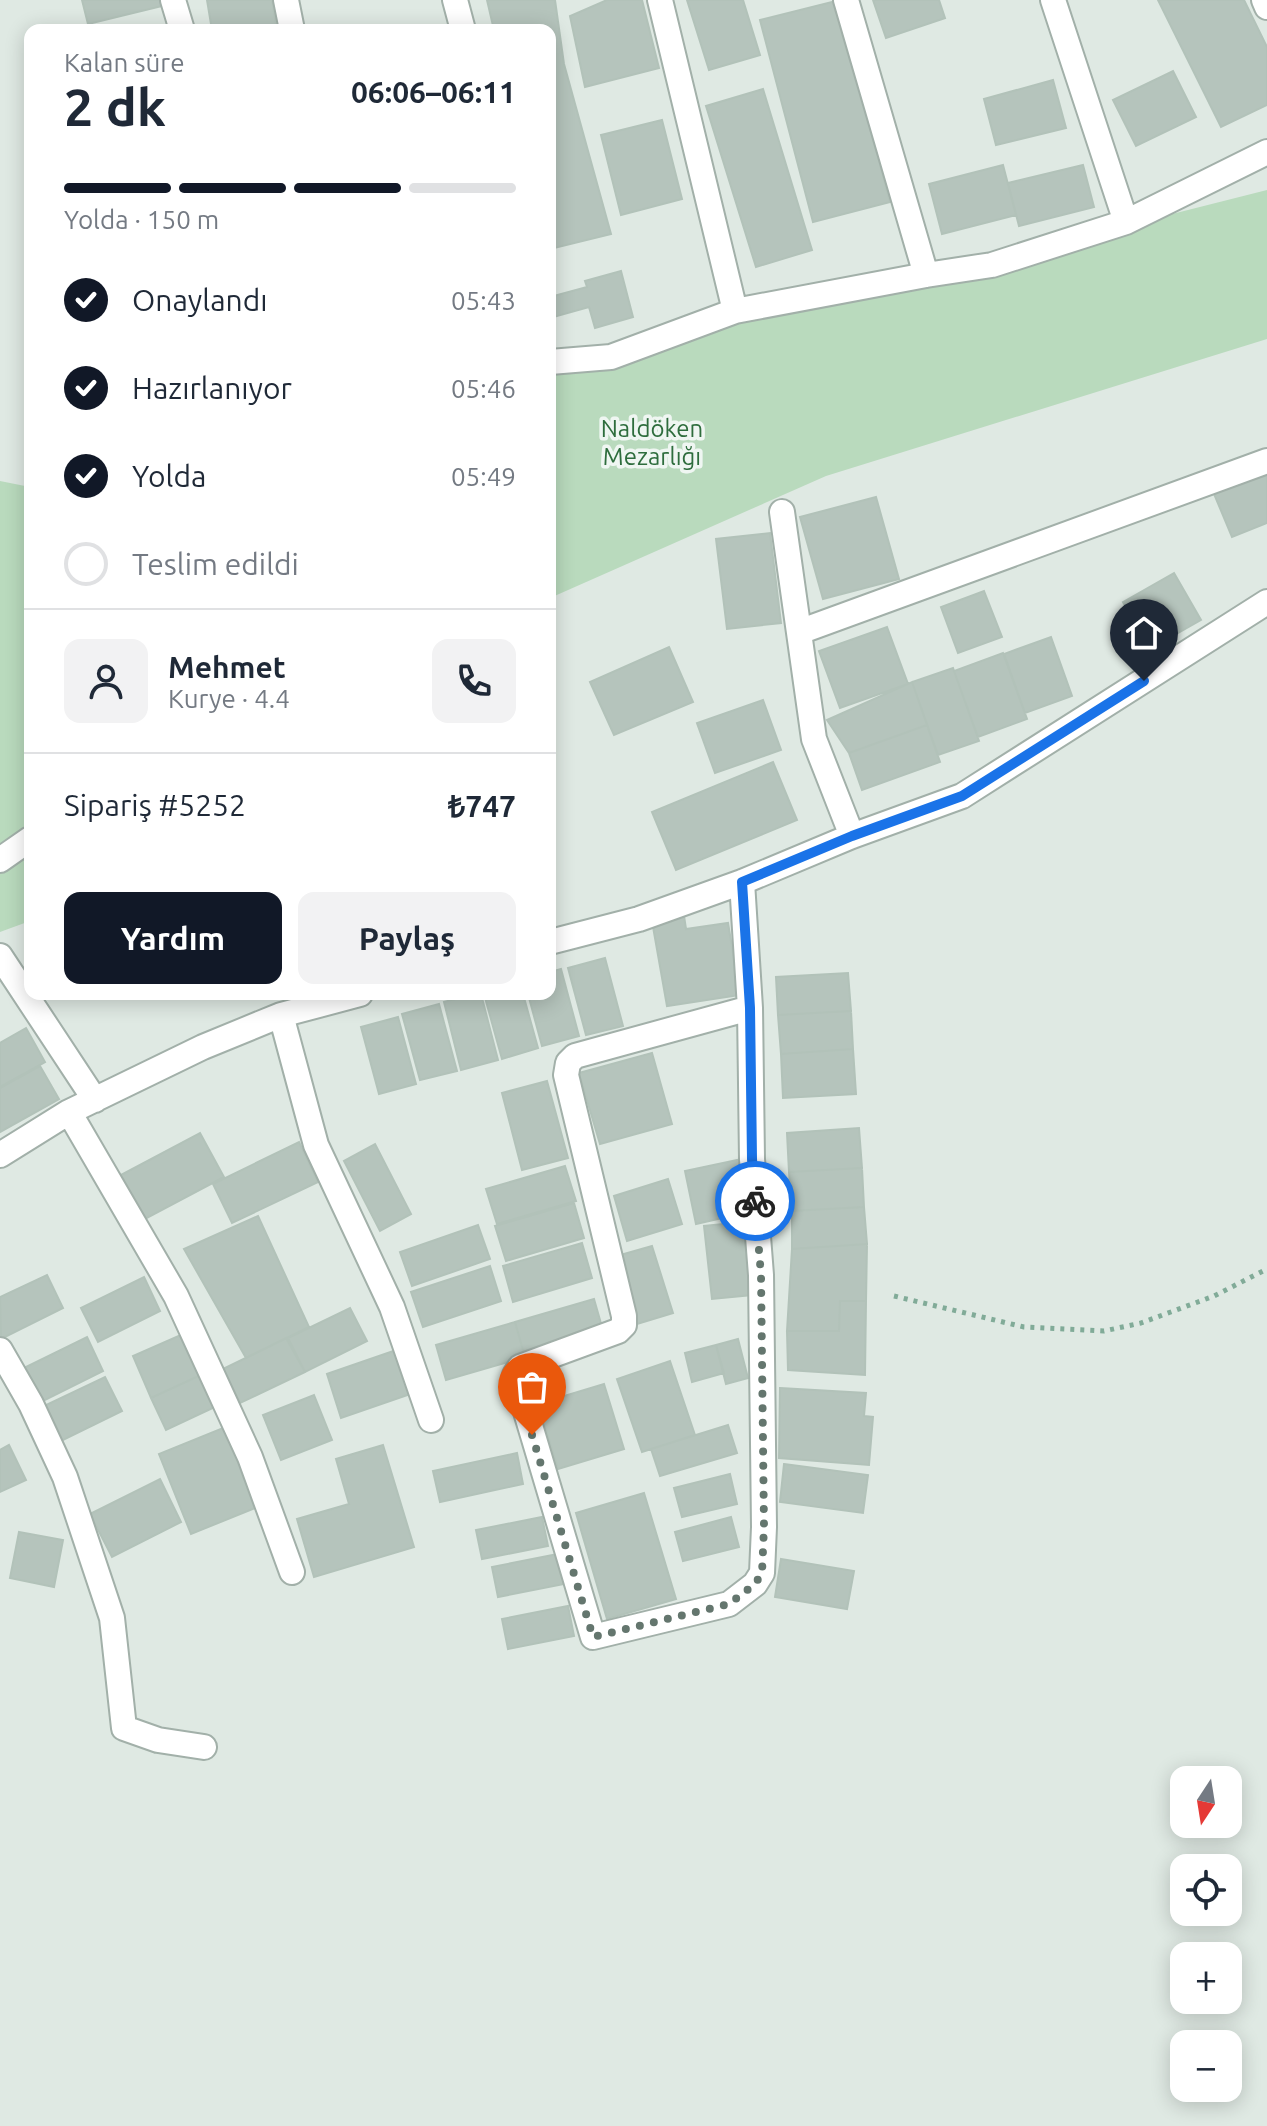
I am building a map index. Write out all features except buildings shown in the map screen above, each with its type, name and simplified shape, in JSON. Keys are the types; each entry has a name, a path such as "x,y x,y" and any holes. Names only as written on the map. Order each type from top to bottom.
{"street":[{"path":"173,0 180,24"},
{"path":"286,0 291,24"},
{"path":"455,0 461,24"},
{"path":"660,0 735,311"},
{"path":"846,0 926,275"},
{"path":"1053,0 1126,222"},
{"path":"1264,0 1267,7"},
{"path":"556,362 611,357 735,311 992,265 1126,222 1267,152"},
{"path":"799,632 1267,461"},
{"path":"782,512 814,739 852,836"},
{"path":"556,940 639,919 962,796 1267,602"},
{"path":"0,860 24,843"},
{"path":"742,882 750,1008 752,1159 761,1275 762,1573 755,1584 729,1604 593,1637 515,1375 520,1367 618,1331 624,1325 566,1075 568,1063 575,1056 750,1008"},
{"path":"0,956 24,992"},
{"path":"29,1000 95,1100"},
{"path":"0,1155 69,1112 203,1047 281,1015 337,1000"},
{"path":"281,1015 316,1145 392,1307 431,1420"},
{"path":"69,1112 176,1296 250,1457 292,1572"},
{"path":"0,1350 31,1404 65,1477 112,1618 124,1728 158,1740 204,1747"}],"path":[{"path":"894,1296 1024,1327 1104,1331 1141,1323 1214,1296 1267,1269"}],"green space":[{"name":"Naldöken Mezarlığı","path":"1267,190 1267,339 826,476 556,595 556,363 800,308"},
{"path":"0,481 24,486 24,923 0,932"}],"way so far":[{"path":"532,1435 593,1637 729,1604 755,1584 762,1573 764,1548 761,1275 755,1201"}],"route":[{"path":"755,1201 750,1008 742,882 852,836 962,796 1144,681"}]}
